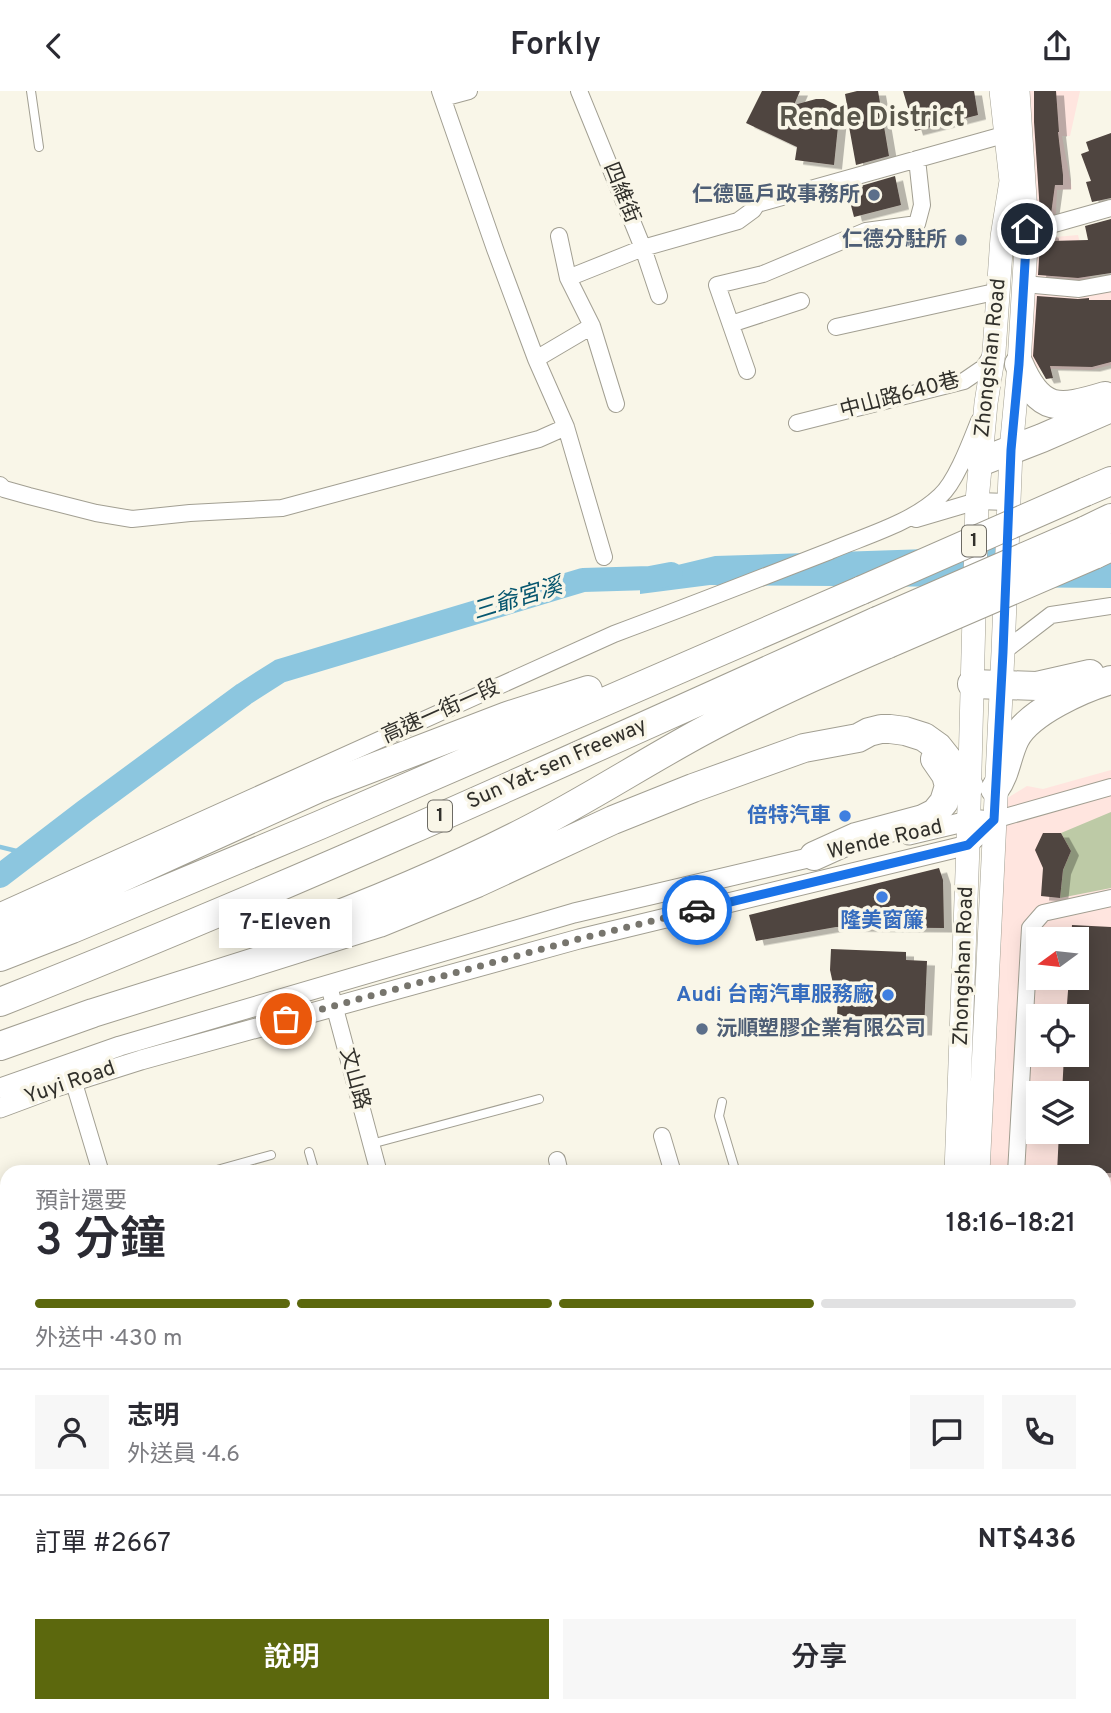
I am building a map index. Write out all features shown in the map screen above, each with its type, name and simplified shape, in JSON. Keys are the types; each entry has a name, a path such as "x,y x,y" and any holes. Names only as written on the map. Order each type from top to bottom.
{"highway":[{"path":"1019,364 1032,391 1053,403 1066,406 1111,394"},
{"path":"980,462 1111,408"},
{"name":"Sun Yat-sen Freeway","path":"0,957 320,825 1111,481"},
{"name":"Sun Yat-sen Freeway","path":"0,1002 355,854 595,748 883,633 1111,518"},
{"path":"93,1013 203,964 351,911 526,831 692,737 826,671 883,633 1111,547"},
{"path":"0,929 79,897 330,784 507,716 763,633"},
{"path":"972,684 1037,686 1111,668"},
{"path":"0,1046 93,1013 379,923 477,883 613,820 804,748 858,737 869,732 890,729 910,732 924,737 938,747 982,788 1001,781 1014,741 1022,729 1072,694 1111,680"},
{"path":"814,856 856,837 930,815 940,808 948,793 948,781 943,769 919,746 898,738 870,740 858,737"}],"main road":[{"name":"Zhongshan Road","path":"978,1165 994,820 982,788 972,684 980,462 994,352 1002,237 1011,181 1001,91"},
{"name":"Zhongshan Road","path":"956,1165 968,821 982,788 1001,686 1003,652 1011,450 1027,229 1018,91"}],"street":[{"path":"469,91 441,95 536,359 566,427 604,557"},
{"name":"四維街","path":"579,91 643,248 659,296"},
{"path":"568,278 643,248 738,221 753,211 757,204 1007,134"},
{"path":"747,371 717,285 764,274 866,231 917,224 922,205 917,159"},
{"path":"1054,223 1111,208"},
{"path":"559,236 568,278 592,326 616,404"},
{"path":"1024,284 1079,289 1111,283"},
{"path":"836,327 999,291"},
{"path":"731,324 800,301"},
{"path":"536,359 592,326"},
{"name":"中山路640巷","path":"797,423 964,381 983,368 994,352"},
{"name":"高速一街一段","path":"0,911 614,634 713,598 887,528 921,511 945,491 986,403"},
{"path":"0,485 29,496 132,519 282,508 539,439 566,427"},
{"name":"高速一街一段","path":"887,528 977,501 1008,509"},
{"path":"1003,652 1051,615 1111,606"},
{"path":"994,820 1111,787"},
{"name":"Wende Road","path":"120,1046 574,913 968,821 994,820"},
{"name":"Wende Road","path":"141,1060 579,939 968,845 994,820"},
{"path":"1016,1165 1030,928 1043,913 1111,898"},
{"name":"文山路","path":"329,985 377,1165"},
{"name":"Yuyi Road","path":"0,1108 120,1046"},
{"name":"Yuyi Road","path":"0,1088 141,1060"},
{"path":"71,1072 99,1165"},
{"path":"662,1136 671,1165"}],"lane":[{"path":"31,91 39,147"},
{"path":"1027,229 1054,223"},
{"path":"371,1144 539,1099"},
{"path":"722,1102 719,1116 734,1165"},
{"path":"309,1152 313,1165"},
{"path":"235,1165 271,1155"}],"shaded area":[{"path":"1030,91 1080,91 1070,136 1062,136 1072,189 1057,190 1055,237 1078,235 1083,254 1086,254 1091,282 1111,279 1111,365 1091,370 1029,368"},
{"path":"1111,770 1111,1165 990,1165 1001,802 1027,786 1043,789"}],"green space":[{"path":"1111,812 1111,888 1060,898 1063,870 1071,851 1061,833"}],"water":[{"path":"1111,543 1111,588 710,585 640,594 640,574 715,556"}],"building":[{"path":"762,91 800,91 794,105 824,99 840,107 834,165 795,160 797,147 746,123"},
{"path":"878,91 889,156 856,165 845,94"},
{"path":"903,91 974,91 978,115 915,131"},
{"path":"1034,91 1056,91 1063,175 1063,185 1055,185 1051,214 1044,221 1044,227 1051,234 1051,241 1088,240 1085,226 1111,219 1111,273 1078,278 1038,275 1041,228"},
{"path":"1111,133 1111,198 1092,202 1086,182 1091,181 1081,154 1089,151 1086,142"},
{"name":"仁德區戶政事務所","path":"895,176 901,205 854,217 847,190"},
{"path":"1037,296 1111,300 1111,362 1092,367 1050,366 1053,378 1046,379 1033,356"},
{"path":"1043,833 1061,833 1071,851 1063,870 1060,898 1041,896 1043,868 1035,850"},
{"name":"隆美窗簾","path":"939,868 943,880 944,928 836,927 756,941 749,915"},
{"path":"1072,925 1111,927 1111,1165 1057,1165 1058,1144 1089,1144 1089,1081 1063,1081 1063,1067 1089,1067 1089,1004 1067,1004 1068,991 1089,990 1089,927"},
{"name":"Audi 台南汽車服務廠","path":"831,949 906,952 906,960 927,961 924,1031 867,1029 867,1021 837,1019 838,988 834,988 830,970"}],"waterway":[{"name":"三爺宮溪","path":"0,876 244,694 280,671 583,580 650,578 671,574"},
{"path":"0,847 29,854"}],"way so far":[{"path":"286,1019 579,939 697,910"}],"place":[{"name":"仁德區戶政事務所","path":"874,195"},
{"name":"仁德分駐所","path":"961,240"},
{"name":"倍特汽車","path":"845,816"},
{"name":"隆美窗簾","path":"882,897"},
{"name":"Audi 台南汽車服務廠","path":"888,995"},
{"name":"7-Eleven","path":"286,1019"},
{"name":"沅順塑膠企業有限公司","path":"702,1029"}],"district":[{"name":"Rende District","path":"872,119"}],"route":[{"path":"697,910 968,845 994,820 1007,516 1027,229"}]}
